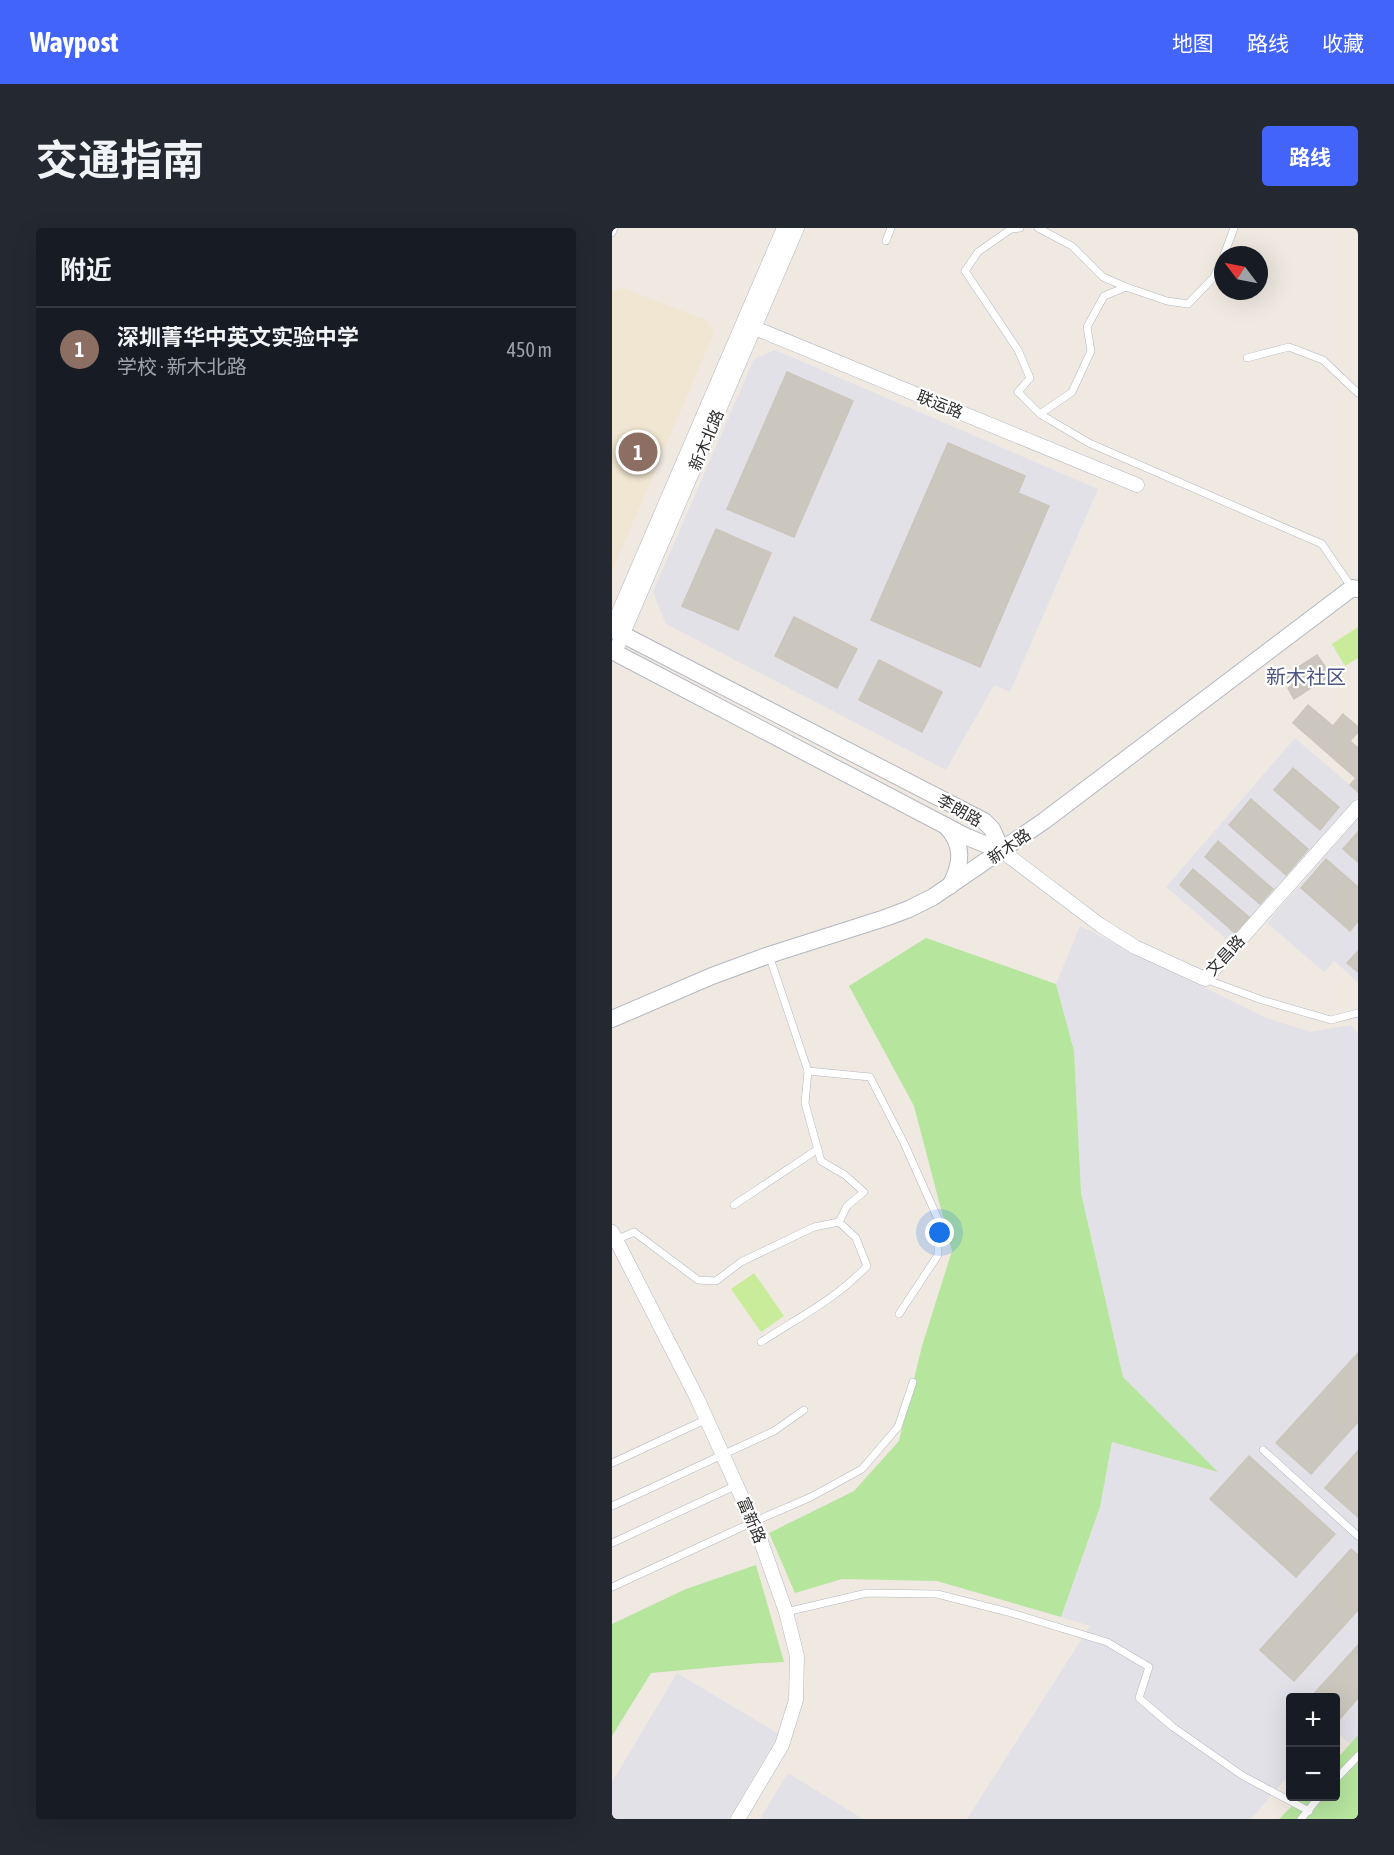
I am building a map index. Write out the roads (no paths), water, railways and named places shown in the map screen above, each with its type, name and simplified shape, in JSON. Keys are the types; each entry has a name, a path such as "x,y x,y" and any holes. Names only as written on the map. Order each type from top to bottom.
{"street":[{"name":"新木北路","path":"748,326 784,228"},
{"name":"新木北路","path":"613,652 615,630 748,326 797,228"},
{"name":"联运路","path":"748,326 1137,485"},
{"name":"新木路","path":"612,1019 712,976 909,909 950,886 1044,821 1356,587"},
{"name":"李朗路","path":"615,630 984,821 992,829 1002,850"},
{"name":"李朗路","path":"613,652 979,843 1002,850"},
{"name":"文昌路","path":"1002,850 1100,925 1135,947 1205,979 1358,807"},
{"path":"945,825 952,833 960,853 957,873 950,886"},
{"name":"富新路","path":"614,1236 707,1419 753,1521 786,1612 797,1656 796,1700 782,1745 738,1819"}],"lane":[{"path":"612,233 614,228"},
{"path":"886,241 891,228"},
{"path":"1020,228 1011,229 978,252 965,271 1018,351 1030,378 1018,392 1040,414 1089,443 1322,544 1356,587"},
{"path":"1038,228 1072,246 1103,278 1167,301 1188,303 1214,277"},
{"path":"1228,246 1234,228"},
{"path":"1040,414 1072,392 1091,351 1087,327 1104,296 1126,287"},
{"path":"1247,358 1288,347 1323,360 1358,393"},
{"path":"769,955 808,1071 806,1103 821,1161 846,1175 864,1192 847,1206 839,1222"},
{"path":"1205,979 1262,1000 1331,1020 1358,1013"},
{"path":"808,1071 870,1077 904,1143 938,1219 938,1255 899,1314"},
{"path":"734,1205 818,1149"},
{"path":"614,1236 634,1232 698,1280 716,1281 741,1263 814,1227 839,1222"},
{"path":"761,1342 817,1309 850,1283 867,1266 856,1238 839,1222"},
{"path":"612,1587 753,1521 811,1497 862,1469 898,1427 913,1382"},
{"path":"612,1506 774,1431 804,1410"},
{"path":"612,1463 707,1419"},
{"path":"1263,1450 1358,1536"},
{"path":"612,1543 737,1485"},
{"path":"786,1612 867,1593 938,1594 1008,1612 1107,1642 1149,1667 1139,1698 1173,1727 1243,1776 1309,1811"},
{"path":"1340,1774 1358,1756"},
{"path":"1301,1819 1317,1801"}],"place":[{"name":"深圳菁华中英文实验中学","path":"638,452"}],"district":[{"name":"新木社区","path":"1306,677"}]}
